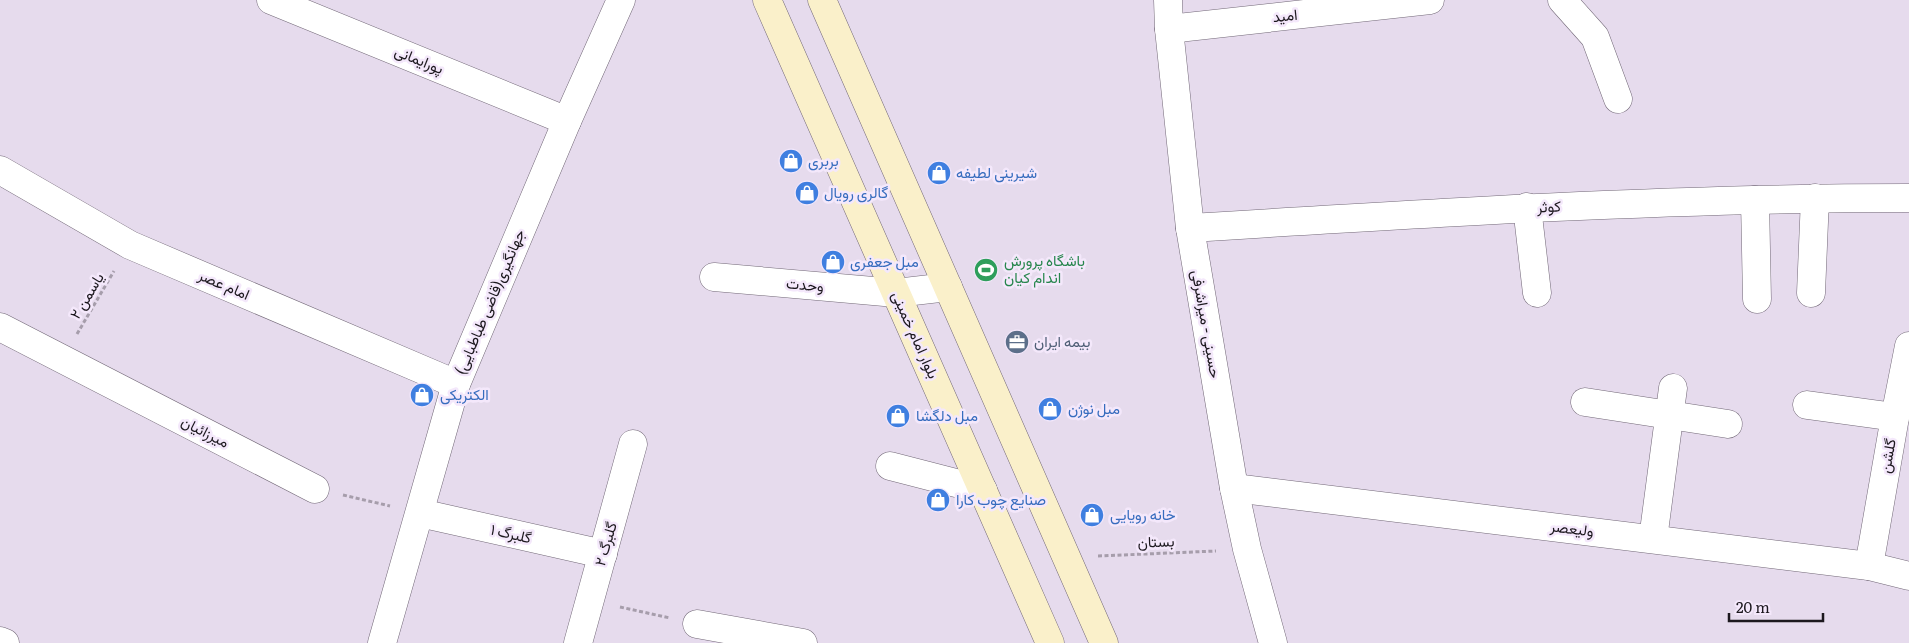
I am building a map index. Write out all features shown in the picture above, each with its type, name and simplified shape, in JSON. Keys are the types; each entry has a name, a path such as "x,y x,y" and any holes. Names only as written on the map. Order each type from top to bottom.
{"main road":[{"name":"بلوار امام خمینی","path":"767,0 1050,643"},
{"path":"822,0 1104,643"}],"street":[{"name":"پورایمانی","path":"271,0 567,121"},
{"name":"جهانگیری(قاضی طباطبایی)","path":"382,643 456,384 567,121 621,0"},
{"name":"حسینی - میراشرفی","path":"1168,0 1169,29 1190,228 1234,488 1247,549 1273,643"},
{"name":"امید","path":"1169,29 1430,0"},
{"path":"1562,0 1595,37 1618,99"},
{"name":"امام عصر","path":"0,170 130,245 456,384"},
{"path":"1812,293 1815,198"},
{"name":"کوثر","path":"1190,228 1526,207 1815,198 1909,198"},
{"path":"1755,200 1757,299"},
{"path":"1526,207 1537,294"},
{"name":"وحدت","path":"714,278 896,293 948,287"},
{"name":"میرزائیان","path":"0,327 315,489"},
{"name":"گلشن","path":"1870,566 1895,418 1908,361"},
{"path":"1653,539 1673,388"},
{"path":"1584,402 1728,424"},
{"path":"1807,405 1895,418"},
{"name":"گلبرگ ۲","path":"578,643 634,444"},
{"path":"890,466 983,490"},
{"name":"ولیعصر","path":"1234,488 1870,566 1909,576"},
{"name":"گلبرگ ۱","path":"420,513 603,554"},
{"path":"697,624 803,643"},
{"path":"0,641 5,643"}],"path":[{"name":"یاسمن ۲","path":"63,359 130,245"},
{"path":"315,489 420,513"},
{"name":"بستان","path":"1066,557 1247,549"},
{"path":"590,600 697,624"}],"place":[{"name":"بربری","path":"791,161"},
{"name":"شیرینی لطیفه","path":"939,173"},
{"name":"گالری رویال","path":"807,193"},
{"name":"مبل جعفری","path":"833,262"},
{"name":"باشگاه پرورش اندام کیان","path":"986,270"},
{"name":"بیمه ایران","path":"1017,342"},
{"name":"الکتریکی","path":"422,395"},
{"name":"مبل نوژن","path":"1050,409"},
{"name":"مبل دلگشا","path":"898,416"},
{"name":"صنایع چوب کارا","path":"938,500"},
{"name":"خانه رویایی","path":"1092,515"}]}
